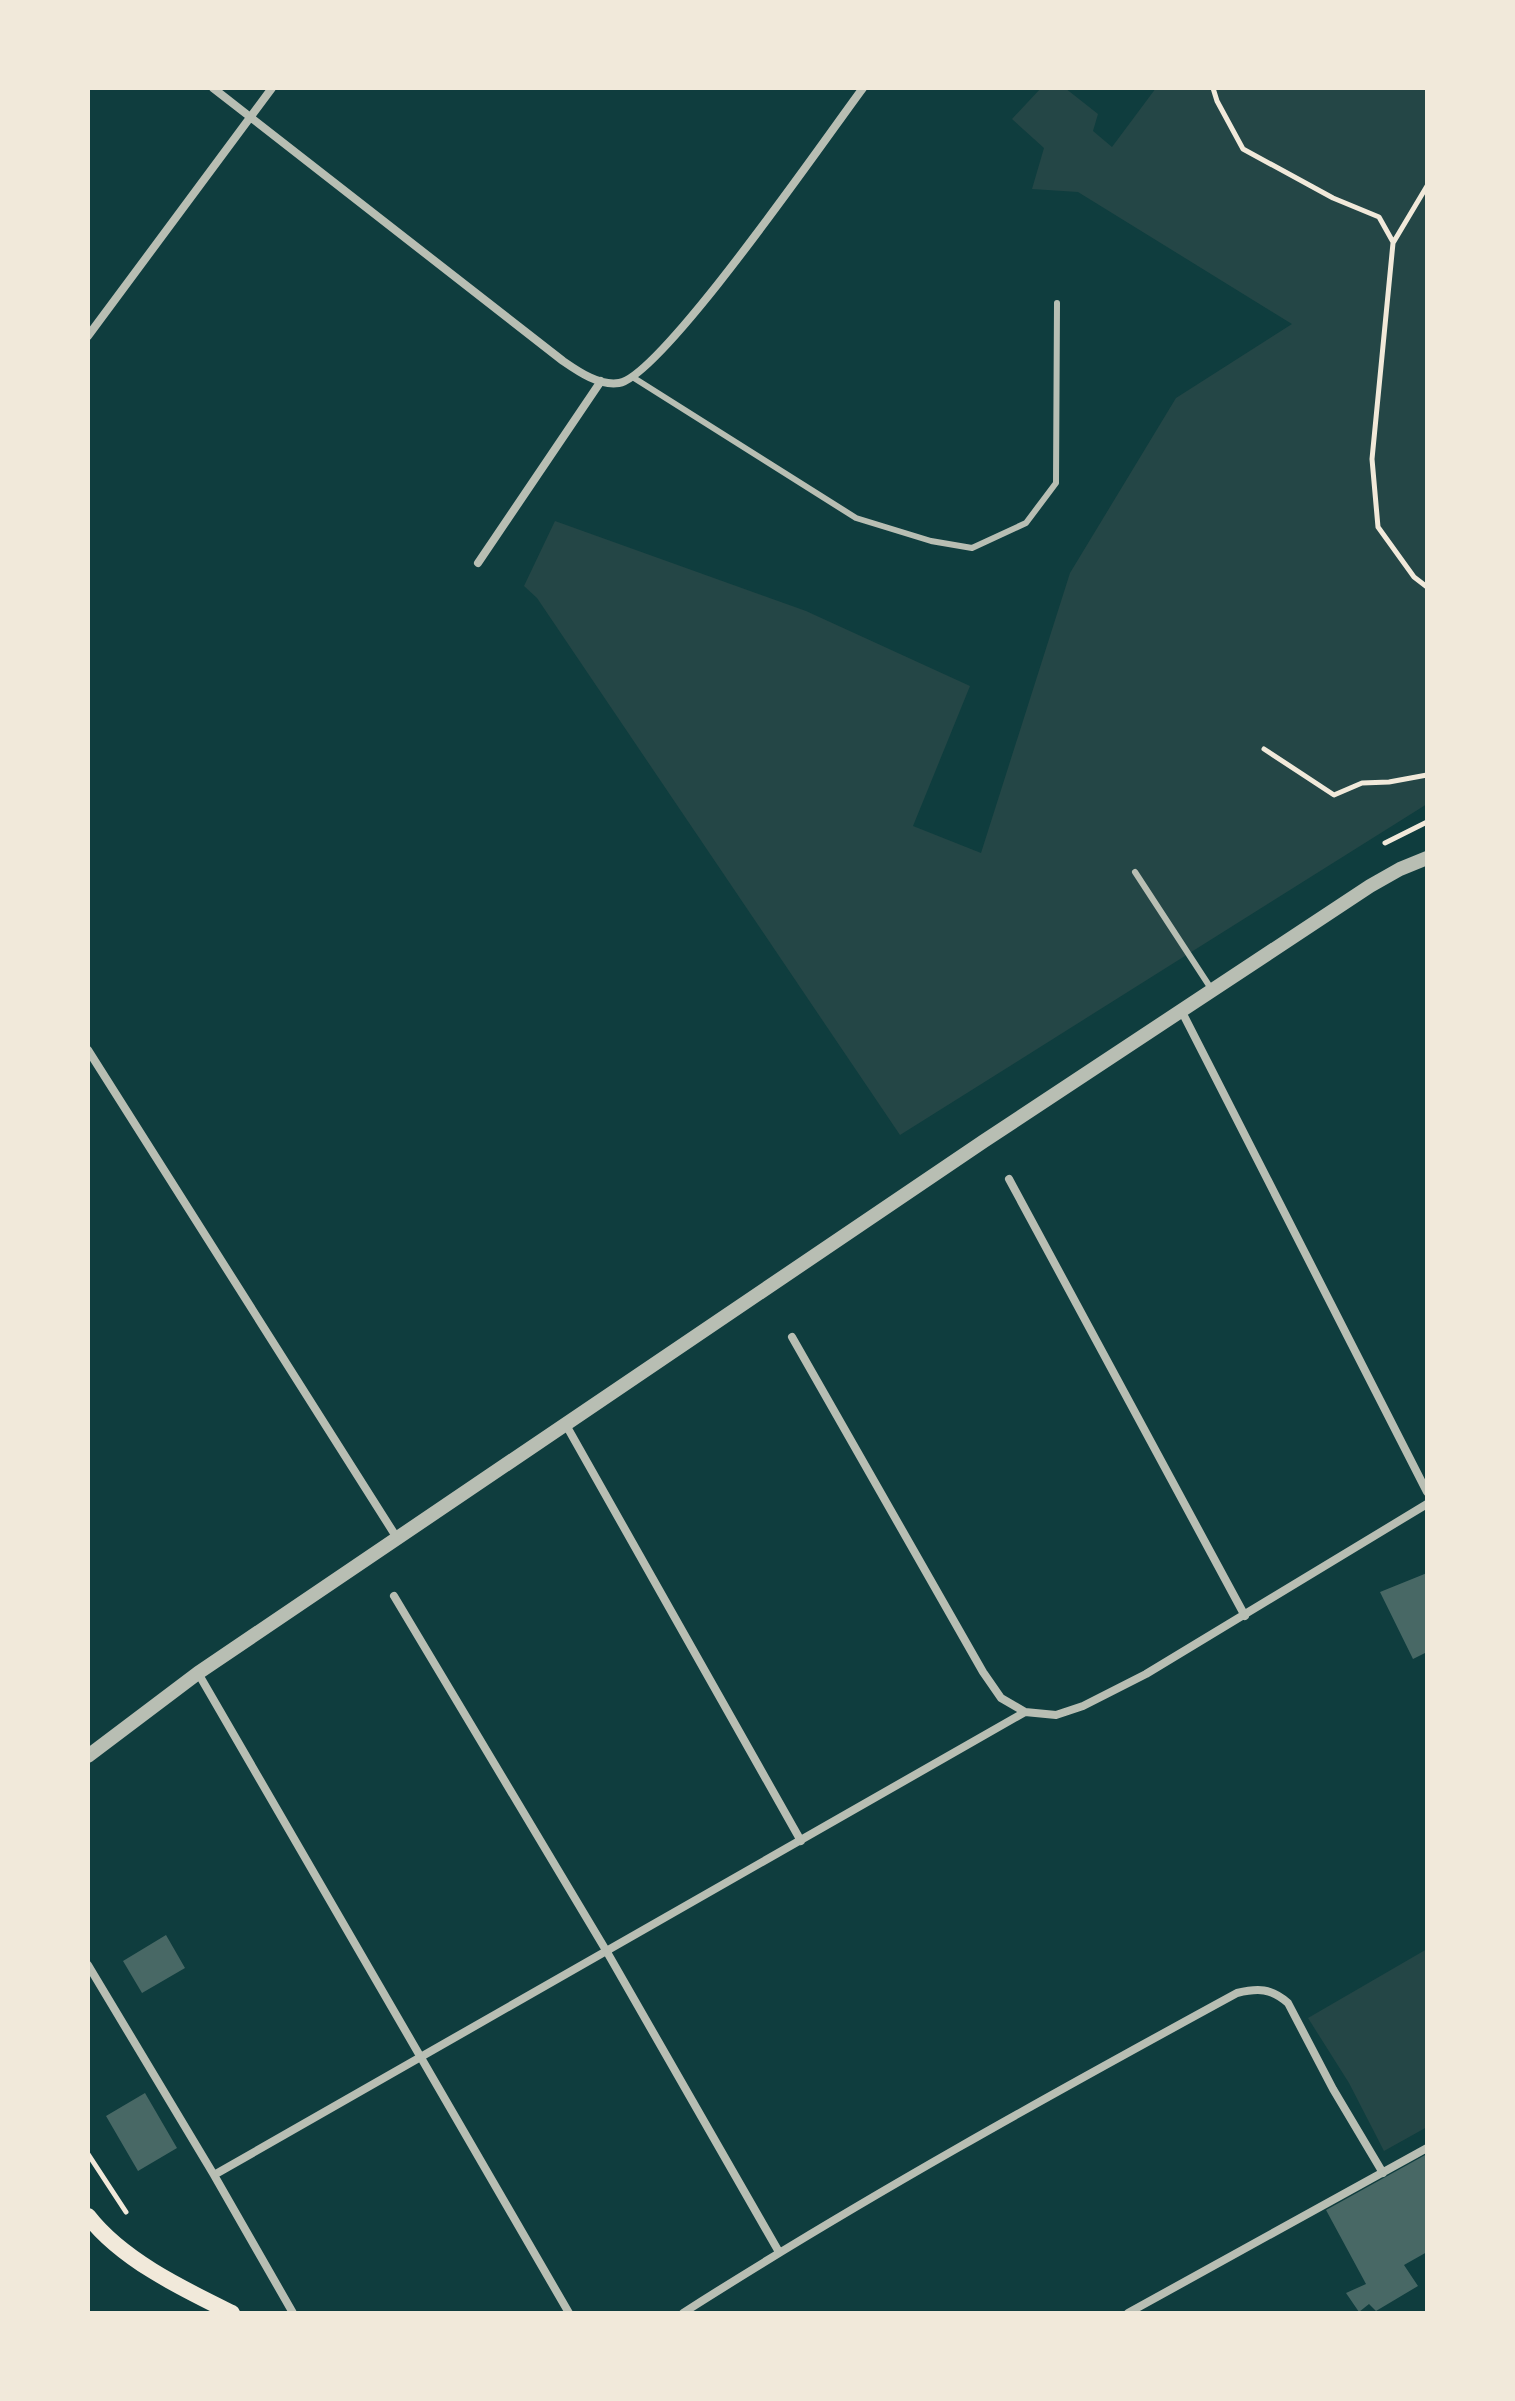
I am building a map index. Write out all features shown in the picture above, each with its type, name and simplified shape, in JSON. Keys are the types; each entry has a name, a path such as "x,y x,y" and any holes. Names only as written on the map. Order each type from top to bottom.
{"main road":[{"path":"88,2216 99,2230 148,2267 175,2285 232,2313"}],"street":[{"path":"213,88 563,361 582,374 618,383 634,378 684,327 863,88"},
{"path":"88,336 272,88"},
{"path":"478,563 601,381"},
{"path":"88,1756 198,1673 1181,1010 1370,886 1427,858"},
{"path":"1181,1010 1427,1492"},
{"path":"88,1050 397,1538"},
{"path":"1009,1179 1245,1616"},
{"path":"792,1337 983,1672 1001,1698 1025,1712 1056,1715 1083,1706 1146,1674 1427,1504"},
{"path":"566,1425 801,1841"},
{"path":"394,1596 607,1952 779,2252"},
{"path":"198,1673 569,2313"},
{"path":"214,2175 1025,1712"},
{"path":"88,1965 293,2313"},
{"path":"683,2313 779,2252 979,2134 1237,1993 1256,1988 1276,1993 1288,2003 1333,2089 1383,2173"},
{"path":"1128,2313 1427,2148"}],"lane":[{"path":"634,378 856,518 931,541 972,548 1026,523 1056,483 1057,303"},
{"path":"1135,872 1212,990"}],"path":[{"path":"1213,88 1243,149 1333,198 1379,217 1393,243"},
{"path":"1427,186 1393,243 1372,459 1378,527 1414,577 1427,587"},
{"path":"1264,749 1334,795 1362,783 1427,775"},
{"path":"88,2154 126,2212"}],"shaded area":[{"path":"1041,88 1065,88 1098,114 1093,131 1112,147 1156,88 1427,88 1427,804 900,1135 537,598 524,586 555,521 806,611 970,686 913,826 981,853 1070,573 1176,398 1292,324 1078,192 1032,189 1044,148 1012,119"},
{"path":"1427,1949 1427,2127 1384,2151 1349,2083 1308,2018"}],"building":[{"path":"1427,1573 1427,1652 1413,1659 1380,1592"},
{"path":"166,1935 185,1968 142,1993 123,1961"},
{"path":"145,2093 177,2148 138,2171 106,2116"},
{"path":"1427,2154 1427,2252 1404,2265 1418,2286 1376,2311 1369,2304 1359,2312 1346,2293 1366,2284 1326,2210"}]}
